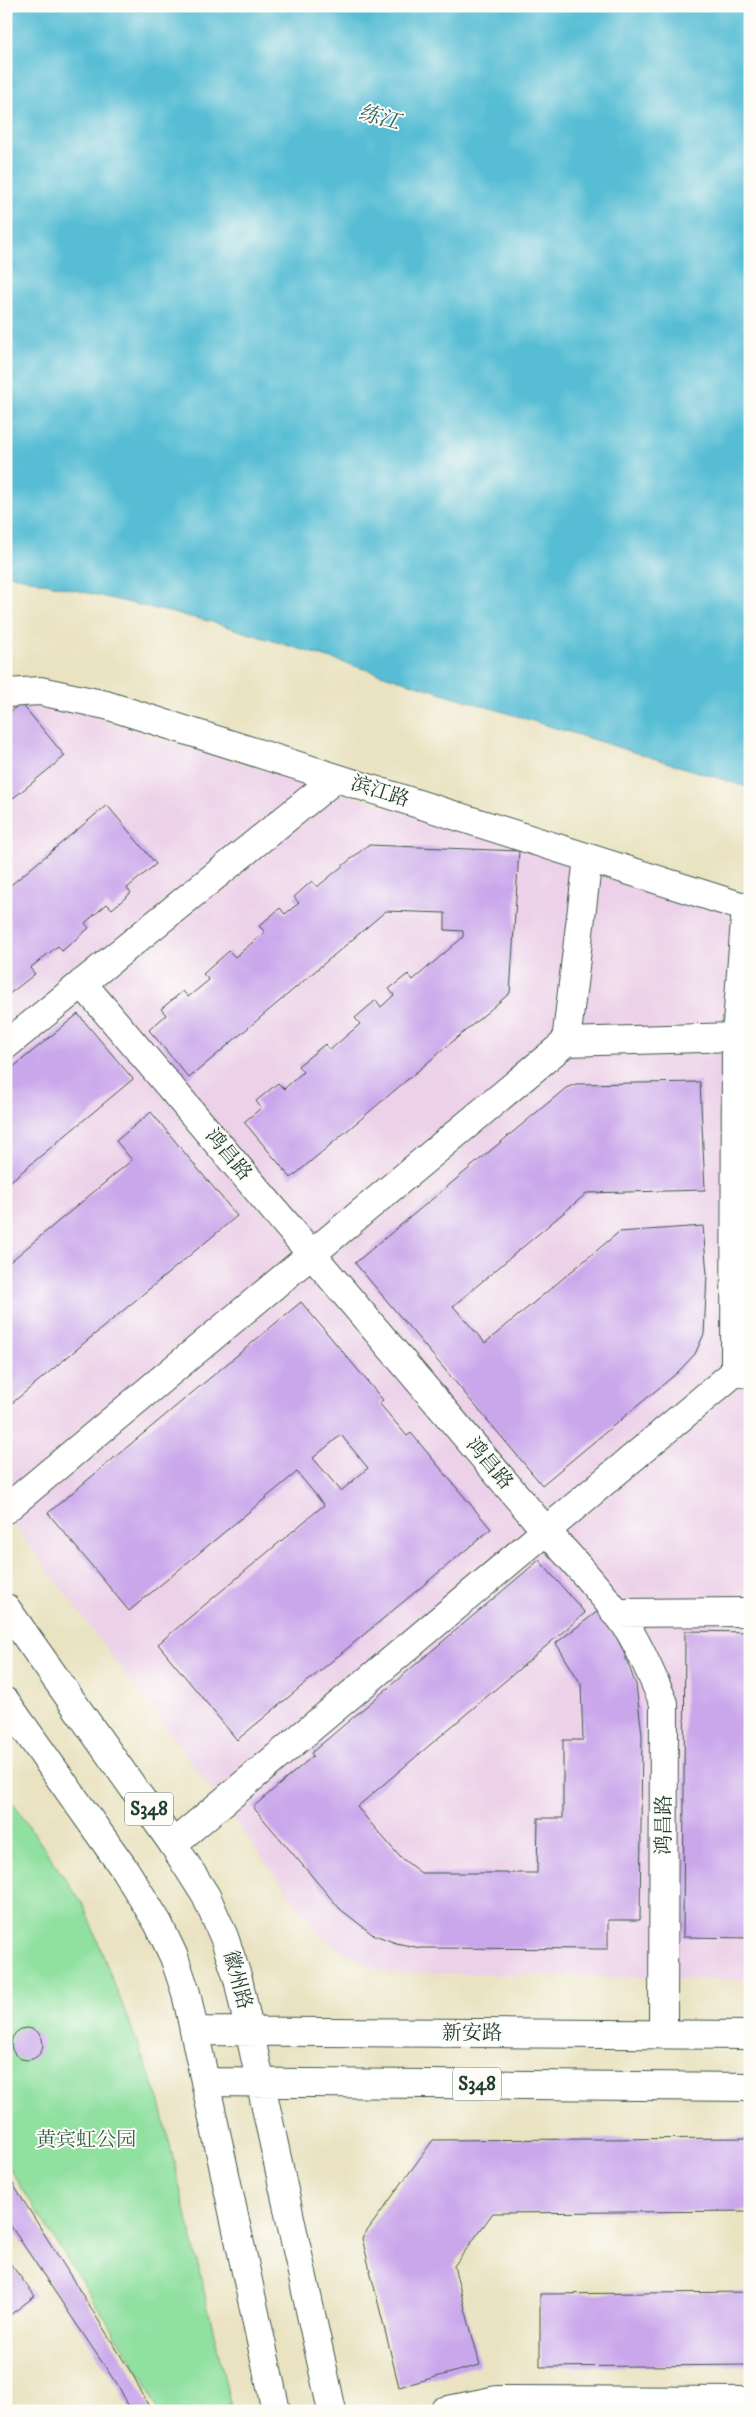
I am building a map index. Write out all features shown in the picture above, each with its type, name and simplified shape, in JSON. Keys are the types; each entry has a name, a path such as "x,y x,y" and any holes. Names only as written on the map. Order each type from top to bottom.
{"street":[{"name":"滨江路","path":"6,693 40,691 106,705 748,909"},
{"path":"6,1045 336,778"},
{"path":"566,1042 588,858"},
{"path":"173,1844 546,1531 742,1373 736,1037 748,909"},
{"name":"鸿昌路","path":"82,983 546,1531 590,1577 625,1625 642,1654 664,1703 663,2034"},
{"path":"6,1509 566,1042 736,1037"},
{"name":"徽州路","path":"6,1608 173,1844 206,1896 224,1937 238,1979 250,2031 332,2411"},
{"path":"615,1613 750,1612"},
{"name":"S348","path":"6,1702 125,1870 158,1923 174,1957 186,1993 205,2082 750,2087"},
{"name":"新安路","path":"194,2031 750,2035"},
{"path":"205,2082 276,2411"},
{"path":"444,2411 497,2400 563,2406 750,2401"}],"shaded area":[{"path":"6,701 66,707 150,736 750,914 750,1980 382,1972 341,1951 320,1935 6,1514"}],"green space":[{"name":"黄宾虹公园","path":"6,1793 84,1906 160,2102 232,2411 158,2411 142,2376 6,2163"}],"water":[{"name":"练江","path":"6,6 750,6 750,788 212,622 6,574"}],"building":[{"path":"21,703 65,756 6,804 6,715"},
{"path":"107,805 156,864 127,888 131,893 112,909 107,904 85,923 89,928 62,951 58,946 30,968 35,974 8,995 6,993 6,889"},
{"path":"368,845 519,851 510,993 291,1178 244,1122 261,1108 256,1101 278,1083 284,1089 303,1072 298,1066 325,1044 330,1050 360,1024 355,1018 376,1000 381,1007 394,995 389,989 408,974 413,980 463,937 463,931 445,930 445,913 386,911 189,1078 149,1030 166,1015 161,1009 183,991 188,997 209,980 203,974 229,951 235,957 265,932 259,926 280,908 285,914 299,903 294,897 312,881 317,887"},
{"path":"78,1014 133,1079 6,1185 6,1073"},
{"path":"700,1082 705,1190 587,1193 453,1306 485,1343 619,1232 703,1226 707,1275 704,1334 695,1354 677,1373 542,1485 355,1263 566,1088 576,1084"},
{"path":"151,1112 237,1216 6,1408 6,1265 132,1160 116,1141"},
{"path":"301,1302 383,1400 379,1403 407,1436 411,1433 491,1529 237,1740 158,1644 324,1505 297,1472 129,1611 48,1513","holes":["341,1435 368,1468 341,1491 313,1458"]},
{"path":"539,1560 585,1613 357,1807 400,1857 421,1873 537,1873 538,1818 563,1818 563,1740 583,1740 581,1684 556,1643 598,1611 607,1619 622,1648 636,1685 642,1734 640,1920 608,1920 608,1949 420,1948 396,1943 372,1934 340,1909 253,1807 313,1756 311,1753"},
{"path":"685,1631 750,1632 750,1938 683,1937"},
{"path":"27,2028 33,2029 38,2033 42,2038 42,2050 38,2055 33,2059 27,2060 21,2059 16,2055 12,2050 11,2044 12,2038 16,2033 21,2029"},
{"path":"750,2138 750,2211 493,2213 454,2266 480,2365 399,2387 362,2238 433,2140"},
{"path":"6,2173 134,2377 151,2411 131,2411 120,2389 6,2219"},
{"path":"6,2258 35,2296 6,2318"},
{"path":"750,2292 750,2365 540,2367 540,2294"}]}
